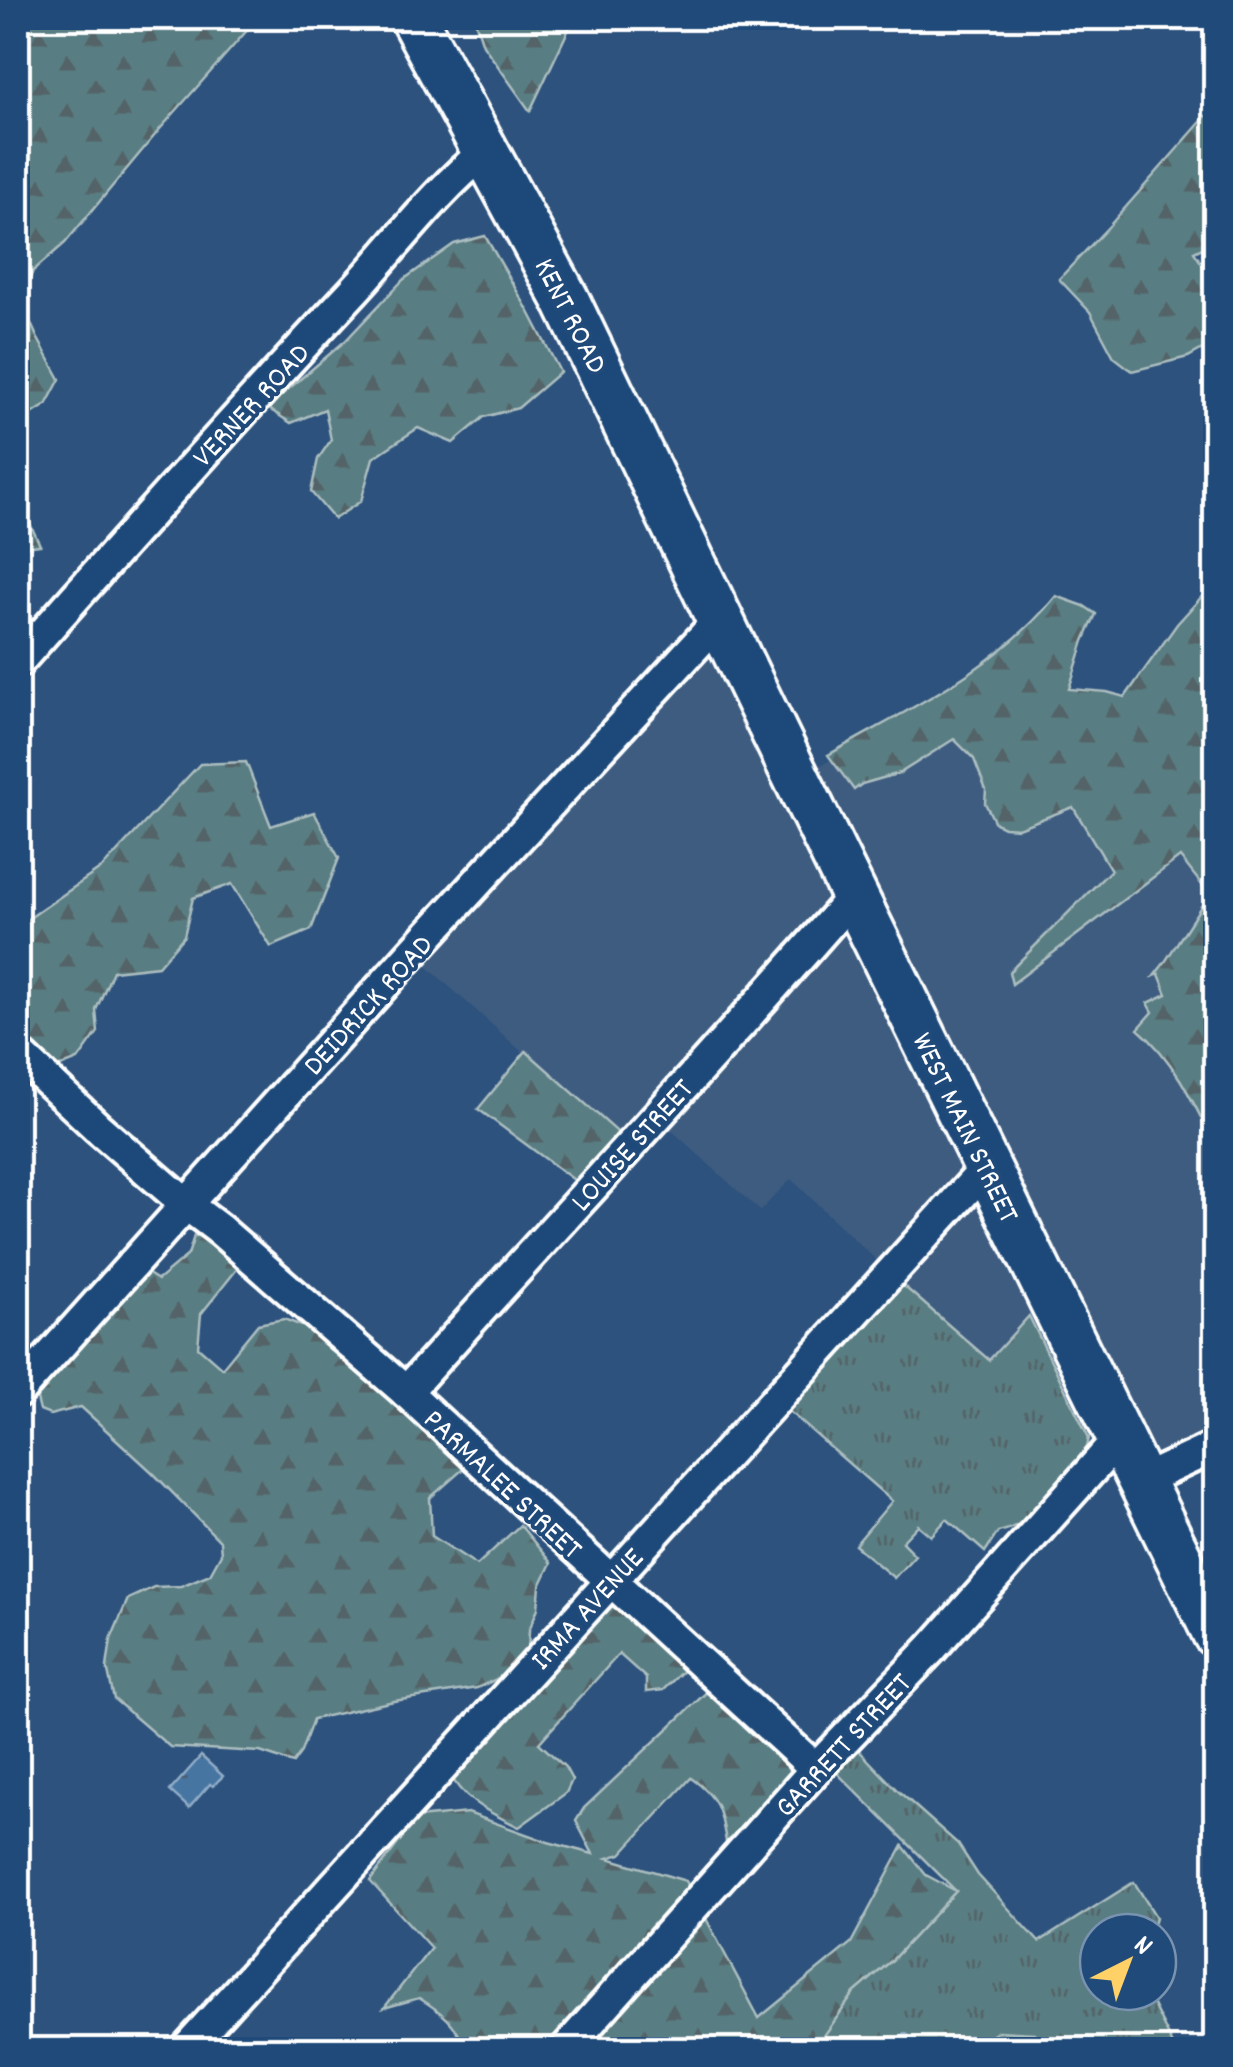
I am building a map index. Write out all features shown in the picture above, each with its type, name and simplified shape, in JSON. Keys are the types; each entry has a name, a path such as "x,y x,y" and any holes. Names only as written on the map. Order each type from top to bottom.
{"main road":[{"name":"KENT ROAD","path":"413,18 566,300 720,618"},
{"name":"WEST MAIN STREET","path":"720,618 1216,1634"}],"street":[{"name":"VERNER ROAD","path":"18,662 462,170 486,151"},
{"name":"DEIDRICK ROAD","path":"18,1392 412,953 720,618"},
{"name":"LOUISE STREET","path":"406,1392 630,1148 854,895"},
{"name":"PARMALEE STREET","path":"18,1053 187,1205 406,1392 816,1769"},
{"name":"IRMA AVENUE","path":"185,2050 987,1167"},
{"name":"GARRETT STREET","path":"565,2050 816,1769 931,1649 1120,1439"},
{"path":"1140,1481 1216,1446"}],"shaded area":[{"path":"720,619 796,777 831,760 1017,643 1215,818 1215,1446 1141,1481 1047,1294 989,1361 791,1179 760,1211 657,1117 629,1148 412,953"}],"green space":[{"path":"18,18 258,18 65,243 33,271 21,301 60,379 46,405 18,423"},
{"path":"474,18 574,18 530,111 483,45"},
{"path":"1215,106 1215,242 1194,252 1213,280 1215,342 1188,357 1132,371 1114,357 1090,312 1059,279"},
{"path":"485,236 560,372 518,408 484,417 453,443 418,428 373,458 361,501 334,519 311,492 318,459 331,440 325,409 291,423 269,409 345,341 403,280 454,244"},
{"path":"18,498 40,545 25,547 18,541"},
{"path":"1215,582 1215,1146 1173,1068 1138,1029 1153,1012 1148,1003 1167,994 1159,974 1154,976 1209,894 1180,857 1012,984 1009,972 1111,870 1073,807 1018,828 995,823 985,803 986,790 974,759 954,739 900,773 854,790 828,755 979,666 1033,622 1056,596 1096,614 1069,689 1125,697 1177,624"},
{"path":"246,762 271,826 314,812 339,858 311,930 271,947 232,884 193,898 184,936 158,966 113,971 96,1010 98,1032 78,1060 18,1080 18,926 103,867 200,764"},
{"path":"526,1051 623,1137 581,1185 478,1109"},
{"path":"211,1235 241,1264 201,1314 198,1347 222,1368 258,1324 284,1319 307,1328 319,1327 470,1463 430,1498 432,1536 477,1565 520,1525 551,1563 540,1586 528,1651 514,1671 477,1688 313,1719 293,1763 260,1752 170,1747 114,1699 107,1667 111,1639 128,1599 154,1587 181,1586 210,1574 221,1554 220,1541 81,1407 50,1415 40,1411 36,1395 142,1270 158,1280 188,1255 194,1236"},
{"path":"898,1281 989,1360 1029,1316 1089,1438 1087,1447 1049,1498 1026,1520 998,1532 985,1552 947,1519 931,1536 918,1525 902,1542 915,1555 894,1578 855,1545 892,1501 784,1407"},
{"path":"610,1581 695,1659 663,1690 646,1692 646,1678 619,1654 539,1743 565,1767 572,1780 566,1793 519,1827 469,1798 449,1772"},
{"path":"711,1688 802,1768 746,1836 726,1842 717,1805 691,1778 621,1854 608,1858 686,1881 759,2018 851,1943 903,1846 926,1875 956,1891 892,1960 854,1993 813,2049 464,2050 453,2026 419,1998 384,2008 431,1948 370,1881 417,1818 468,1813 593,1854 576,1821 584,1808"},
{"path":"846,1737 897,1790 958,1844 978,1875 1039,1942 1078,1917 1078,2012 1156,2012 1175,2049 813,2050 854,1993 892,1960 956,1891 824,1760"},
{"path":"1134,1882 1153,1912 1086,1912"},
{"path":"998,2031 1035,2033 1050,2049 975,2049"}],"water":[{"path":"201,1756 223,1776 213,1786 210,1784 189,1808 170,1791"}],"waterway":[{"path":"901,2050 906,2037"}]}
